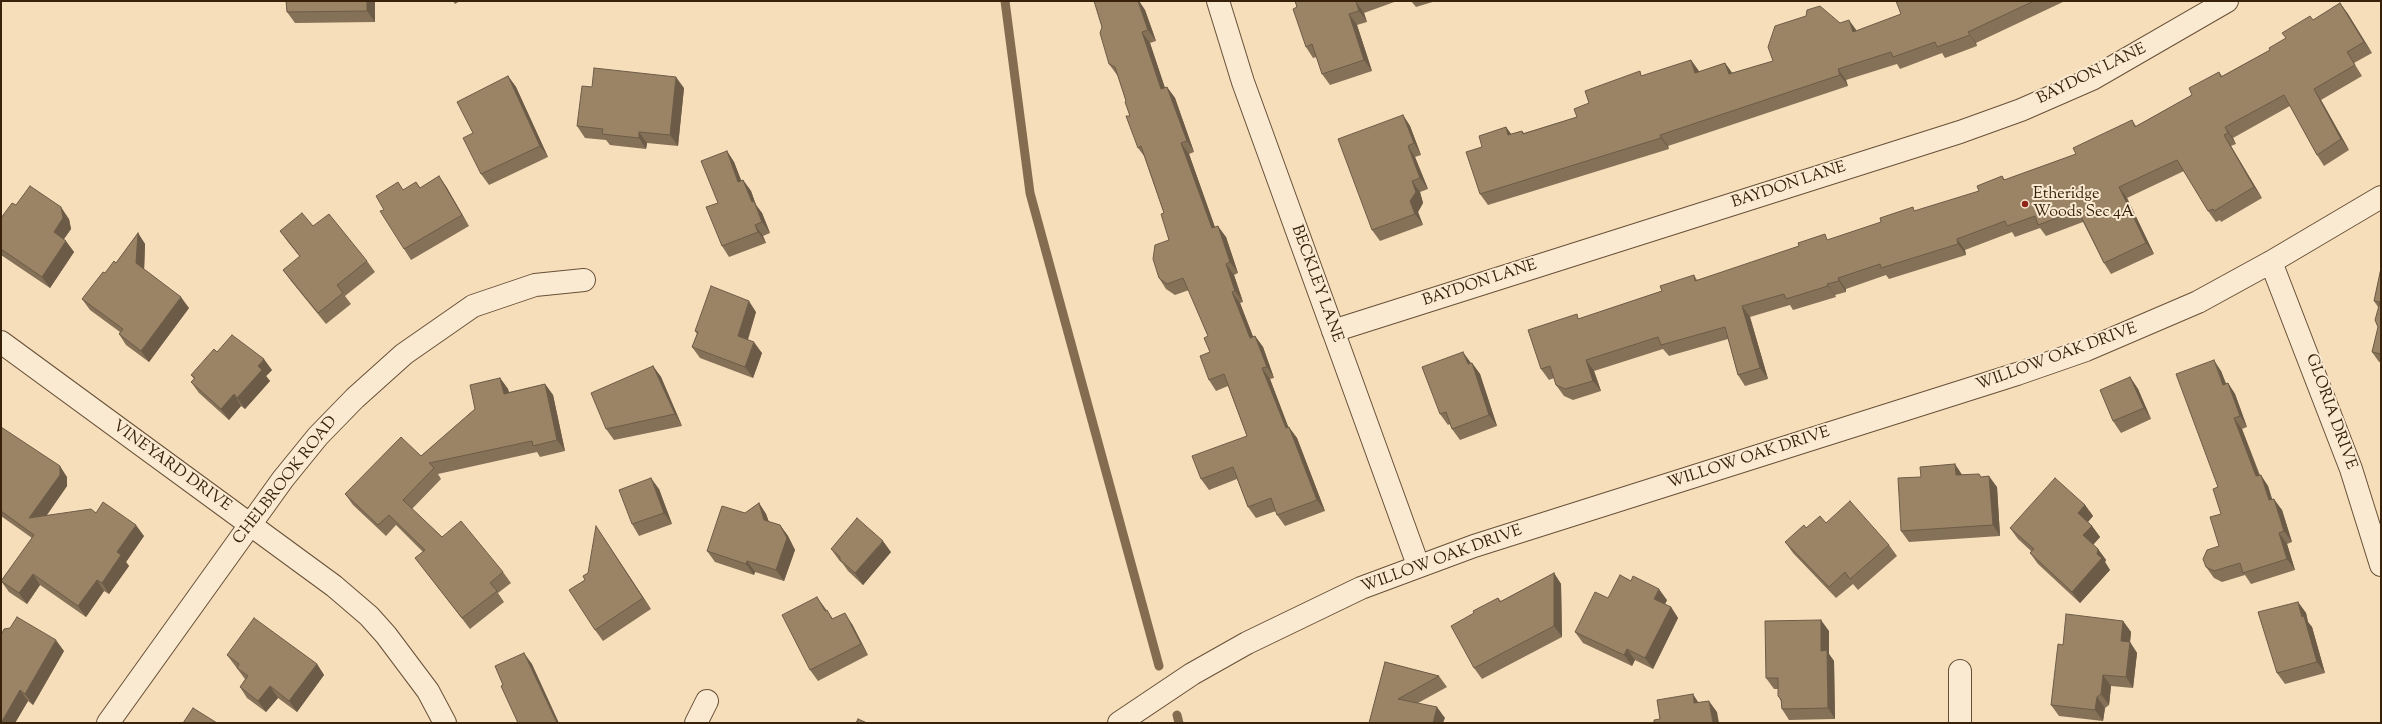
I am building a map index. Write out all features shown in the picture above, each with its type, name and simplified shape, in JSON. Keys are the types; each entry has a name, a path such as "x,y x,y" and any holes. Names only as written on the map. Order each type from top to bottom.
{"street":[{"name":"BECKLEY LANE","path":"1218,1 1243,82 1418,565"},
{"name":"BAYDON LANE","path":"1333,331 1960,132 2021,110 2092,79 2227,1"},
{"name":"WILLOW OAK DRIVE","path":"1119,723 1192,674 1247,643 1360,588 1418,565 2017,374 2086,350 2198,302 2271,262 2381,197"},
{"name":"GLORIA DRIVE","path":"2271,262 2351,469 2381,565"},
{"name":"CHELBROOK ROAD","path":"108,723 250,524 318,436 355,398 404,354 473,306 535,285 584,280"},
{"name":"VINEYARD DRIVE","path":"1,342 334,586 369,616 386,635 428,691 445,723"},
{"path":"1960,671 1960,723"},
{"path":"696,723 707,701"}],"building":[{"path":"286,1 367,1 367,11 287,12"},
{"path":"1094,1 1138,1 1148,30 1142,32 1161,89 1167,87 1187,141 1181,143 1212,228 1218,226 1230,262 1226,264 1235,291 1232,292 1250,338 1255,336 1267,367 1262,368 1286,428 1289,427 1317,500 1277,515 1271,498 1248,507 1233,467 1201,479 1192,456 1247,436 1224,374 1209,380 1200,356 1210,352 1204,338 1208,336 1183,278 1167,284 1159,278 1153,259 1155,245 1169,240 1161,214 1164,213 1141,146 1138,148 1126,116 1130,116 1125,102 1126,101 1115,67 1109,64 1100,33 1102,27"},
{"path":"1295,1 1358,1 1356,2 1359,11 1349,14 1364,60 1322,74 1312,44 1306,47 1293,9 1297,7"},
{"path":"1896,1 2034,1 1968,32 1970,35 1937,47 1935,42 1893,57 1891,52 1838,69 1840,75 1660,135 1661,138 1480,194 1466,152 1482,147 1479,136 1506,127 1508,135 1522,131 1523,134 1577,117 1574,109 1589,103 1585,91 1640,71 1641,76 1691,60 1695,73 1725,63 1729,74 1773,61 1768,47 1775,26 1806,16 1807,10 1820,6 1840,23 1849,20 1853,32 1901,14"},
{"path":"2340,3 2364,42 2347,52 2355,65 2314,89 2341,139 2317,155 2284,95 2225,127 2228,133 2224,135 2254,187 2214,211 2213,209 2208,211 2177,160 2119,187 2146,243 2104,263 2078,210 2038,225 2035,216 2007,226 2005,221 1957,239 1958,244 1881,268 1880,264 1838,278 1839,281 1827,284 1828,286 1786,299 1784,294 1742,306 1760,368 1738,375 1725,327 1661,345 1658,337 1586,360 1593,381 1565,389 1556,385 1550,366 1541,369 1528,330 1577,314 1578,319 1662,291 1660,286 1694,275 1695,281 1799,246 1798,243 1825,234 1827,240 1881,222 1880,218 1913,207 1914,211 1979,191 1977,186 2002,176 2004,180 2076,154 2073,148 2132,120 2135,127 2192,95 2189,88 2219,72 2221,77 2270,50 2269,48 2286,38 2282,33 2310,16 2313,20"},
{"path":"594,68 676,77 670,135 639,132 639,138 602,134 603,129 577,126 582,86 592,87"},
{"path":"508,76 540,146 481,174 463,138 473,133 457,102"},
{"path":"1403,115 1414,143 1408,146 1420,178 1412,181 1416,192 1410,201 1415,214 1372,230 1338,139"},
{"path":"727,151 738,182 743,180 752,202 754,201 762,222 755,225 758,232 722,246 706,207 718,203 701,161"},
{"path":"439,176 462,215 404,249 380,211 384,210 376,196 398,182 403,190 416,182 420,188"},
{"path":"30,186 61,207 63,218 54,232 66,241 42,277 1,249 1,218 12,203 16,205"},
{"path":"302,213 313,226 329,214 367,261 337,285 343,293 318,313 283,270 300,256 280,231"},
{"path":"138,233 136,263 181,297 141,351 119,334 123,329 82,299 103,272 105,273 114,261 116,263"},
{"path":"2381,268 2381,354 2372,352 2378,327 2375,320 2380,302 2374,301"},
{"path":"711,286 749,301 738,336 754,342 745,367 692,347 698,332 695,331"},
{"path":"232,335 264,359 258,366 262,370 237,398 234,394 221,409 191,382 195,378 191,375 214,349 217,352"},
{"path":"1463,352 1468,364 1472,363 1489,415 1452,429 1446,412 1440,414 1422,367"},
{"path":"2214,360 2223,385 2228,383 2240,416 2234,418 2256,476 2261,475 2269,500 2274,499 2284,531 2279,533 2287,559 2243,573 2240,563 2214,571 2206,567 2203,559 2207,550 2219,546 2210,517 2221,514 2213,489 2218,487 2176,374"},
{"path":"653,366 675,414 606,429 591,393"},
{"path":"2130,377 2144,408 2113,421 2100,390"},
{"path":"500,378 504,394 545,384 557,440 533,446 532,441 429,463 434,468 403,500 442,537 461,521 503,572 490,583 497,591 462,618 415,558 425,550 389,515 378,525 345,494 401,437 421,456 475,409 470,385"},
{"path":"1,427 60,466 60,475 29,518 91,509 96,513 103,502 136,525 117,552 121,555 102,583 97,580 78,606 33,574 19,593 1,581 34,535 1,511"},
{"path":"1955,464 1956,475 1979,474 1981,477 1989,476 1993,525 1901,531 1898,478 1921,477 1920,467"},
{"path":"651,478 664,513 632,524 619,490"},
{"path":"2055,478 2085,505 2078,513 2092,526 2083,535 2098,549 2097,554 2102,558 2072,592 2030,553 2034,549 2010,528"},
{"path":"1850,501 1889,545 1850,579 1845,572 1829,587 1785,542 1804,525 1806,528 1820,516 1826,523"},
{"path":"759,503 764,520 780,525 787,538 776,570 747,561 746,564 707,551 722,506 745,513"},
{"path":"857,518 883,541 855,573 840,560 840,557 831,549"},
{"path":"596,526 643,598 595,630 569,590 585,580 583,576 588,573"},
{"path":"1554,573 1554,626 1474,668 1451,626 1474,613 1473,611 1498,598 1500,602"},
{"path":"1620,575 1631,581 1633,576 1659,589 1654,599 1671,607 1645,658 1627,649 1624,655 1575,632 1595,592 1608,598"},
{"path":"817,597 825,611 827,610 832,619 845,613 861,644 810,670 782,615"},
{"path":"2298,602 2302,617 2304,616 2317,662 2277,673 2258,612"},
{"path":"2066,614 2123,621 2121,641 2130,642 2126,677 2103,675 2101,694 2097,697 2095,710 2051,705 2058,644 2063,645"},
{"path":"17,617 56,640 25,694 20,690 1,723 1,635 4,629 10,628"},
{"path":"254,618 317,664 289,701 270,686 258,701 240,687 248,676 237,668 239,664 227,655"},
{"path":"1821,620 1821,651 1827,650 1828,708 1782,709 1781,699 1778,696 1778,678 1766,678 1765,621"},
{"path":"524,653 557,723 518,723 501,686 503,685 495,666"},
{"path":"1385,662 1439,676 1398,699 1437,707 1433,723 1369,723"},
{"path":"1693,694 1694,703 1709,701 1713,723 1654,723 1654,720 1660,719 1657,700"},
{"path":"193,708 217,723 183,723"},
{"path":"858,719 867,723 856,723"}],"waterway":[{"path":"1005,1 1030,193 1159,666"},
{"path":"1177,715 1179,723"}],"place":[{"name":"Etheridge Woods Sec 4A","path":"2025,204"}]}
